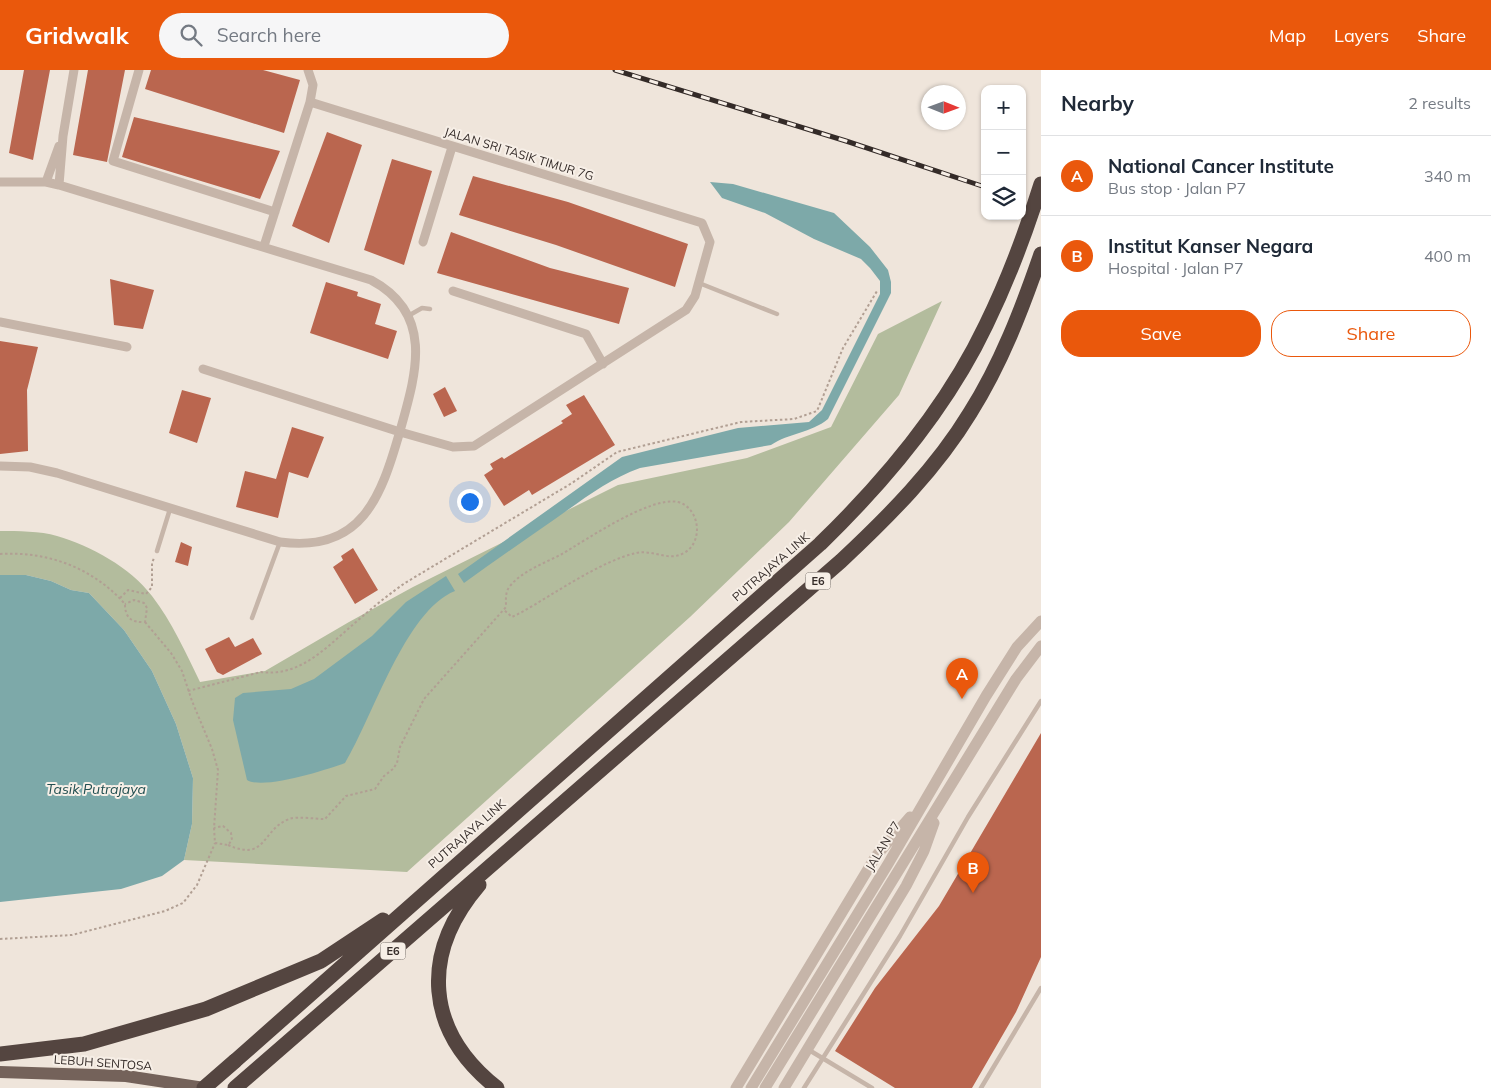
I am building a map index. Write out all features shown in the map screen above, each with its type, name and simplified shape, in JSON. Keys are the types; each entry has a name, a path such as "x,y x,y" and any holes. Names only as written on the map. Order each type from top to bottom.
{"highway":[{"name":"PUTRAJAYA LINK","path":"421,894 820,544 861,502 924,426 968,360 1003,290 1041,184"},
{"name":"E6","path":"236,1088 841,561 902,502 946,448 989,381 1022,309 1041,254"},
{"path":"498,1088 481,1075 462,1053 448,1028 440,1000 438,973 442,947 462,905 514,844"},
{"path":"0,1054 84,1044 206,1008 321,961 421,894"},
{"name":"E6","path":"204,1088 421,894"}],"main road":[{"name":"LEBUH SENTOSA","path":"0,1072 126,1076 204,1088"}],"street":[{"path":"59,185 63,136 74,70"},
{"path":"139,70 112,157 115,163 275,212"},
{"path":"264,246 310,102 313,85 308,70"},
{"name":"JALAN SRI TASIK TIMUR 7G","path":"310,102 702,223 710,242 699,283"},
{"path":"46,182 63,136"},
{"path":"423,242 452,147"},
{"path":"0,182 46,182 59,185 371,280 391,294 408,316 415,338 417,365 400,432 384,484 378,497 358,521 341,534 326,541 308,544 280,542 57,473 30,467 0,466"},
{"path":"203,369 400,432 453,446 474,446 686,310 696,296 699,283"},
{"path":"453,291 586,334 603,364"},
{"path":"0,322 127,347"},
{"name":"JALAN P7","path":"751,1088 888,864 986,696 1017,648 1041,621"},
{"path":"765,1088 1016,679 1041,646"},
{"path":"736,1088 876,856 929,795"},
{"path":"784,1088 906,886 924,852 941,802"}],"lane":[{"path":"699,283 777,314"},
{"path":"408,316 422,308 430,309"},
{"path":"157,551 170,509"},
{"path":"252,618 280,542"},
{"path":"804,1088 900,936 968,817 1041,701"},
{"path":"981,1088 1041,988"},
{"path":"807,1049 872,1088"}],"path":[{"path":"188,691 261,672 274,674 312,660 383,598 572,483 617,452 742,422 794,419 817,411 843,348 877,291"},
{"path":"215,843 228,845 240,851 254,850 264,843 278,826 291,818 324,819 346,796 375,789 397,763 400,747 424,699 504,610 506,607 506,593 511,585 598,532 639,511 664,502 678,502 690,508 698,532 694,544 686,553 675,557 638,552 595,571 512,617 504,610"},
{"path":"120,598 128,590 146,594 152,586 152,563 157,551"},
{"path":"0,554 20,552 54,557 99,580 126,604 126,615 130,619 136,622 145,622"},
{"path":"0,939 72,935 165,911 183,903 197,885 215,843 214,828 218,770 212,749 182,672 171,653 145,622 147,608 144,603 134,600 126,604"},
{"path":"214,828 222,826 231,833 232,840 228,845"}],"green space":[{"path":"942,301 899,395 789,522 690,617 407,872 184,860 192,824 193,778 176,724 152,671 124,630 89,593 71,590 51,581 26,575 0,575 0,531 43,533 70,540 109,559 133,576 143,586 152,596 172,627 200,682 265,671 413,587 618,485 747,458 831,427 878,334"}],"water":[{"path":"710,182 733,184 834,213 870,247 888,270 891,293 828,419 821,424 771,445 640,468 607,484 586,497 464,583 458,574 622,457 738,428 809,422 822,410 880,294 880,281 861,259 814,239 765,213 722,198"},
{"name":"Tasik Putrajaya","path":"0,575 26,575 51,581 71,590 89,593 124,630 152,671 176,724 193,778 192,824 184,860 162,876 121,889 0,902"},
{"path":"446,576 455,591 437,602 421,620 406,642 345,763 280,781 266,783 247,780 233,720 235,698 243,693 291,689 314,679 372,636 406,602"}],"building":[{"path":"24,70 50,70 33,160 9,153"},
{"path":"88,70 125,70 107,162 73,155"},
{"path":"151,70 263,70 300,80 284,133 145,89"},
{"path":"134,117 280,151 260,199 122,157"},
{"path":"327,132 362,145 329,243 292,226"},
{"path":"392,159 432,171 404,265 364,250"},
{"path":"473,176 568,202 688,244 675,287 556,245 459,215"},
{"path":"451,232 550,268 629,288 619,324 437,273"},
{"path":"110,279 154,290 143,329 114,325"},
{"path":"326,282 358,292 357,296 381,304 375,324 397,331 388,359 310,333"},
{"path":"0,341 38,347 27,390 28,451 0,454"},
{"path":"445,387 457,411 444,417 433,394"},
{"path":"182,390 211,398 197,443 169,433"},
{"path":"584,395 615,445 532,495 529,490 504,506 484,475 493,469 490,464 502,457 504,459 563,423 561,421 572,414 566,405"},
{"path":"292,427 324,437 308,478 289,472 278,518 236,507 245,471 276,479"},
{"path":"181,542 192,547 188,566 175,562"},
{"path":"353,548 378,590 355,604 333,567 343,560 341,556"},
{"path":"229,637 235,647 253,638 262,654 223,675 217,672 205,649"},
{"path":"1041,733 1041,957 1016,1012 972,1088 895,1088 835,1051 875,988 939,906"}],"railway":[{"path":"615,70 846,141 981,186"}],"place":[{"name":"National Cancer Institute","path":"962,699"},
{"name":"Institut Kanser Negara","path":"973,893"}]}
